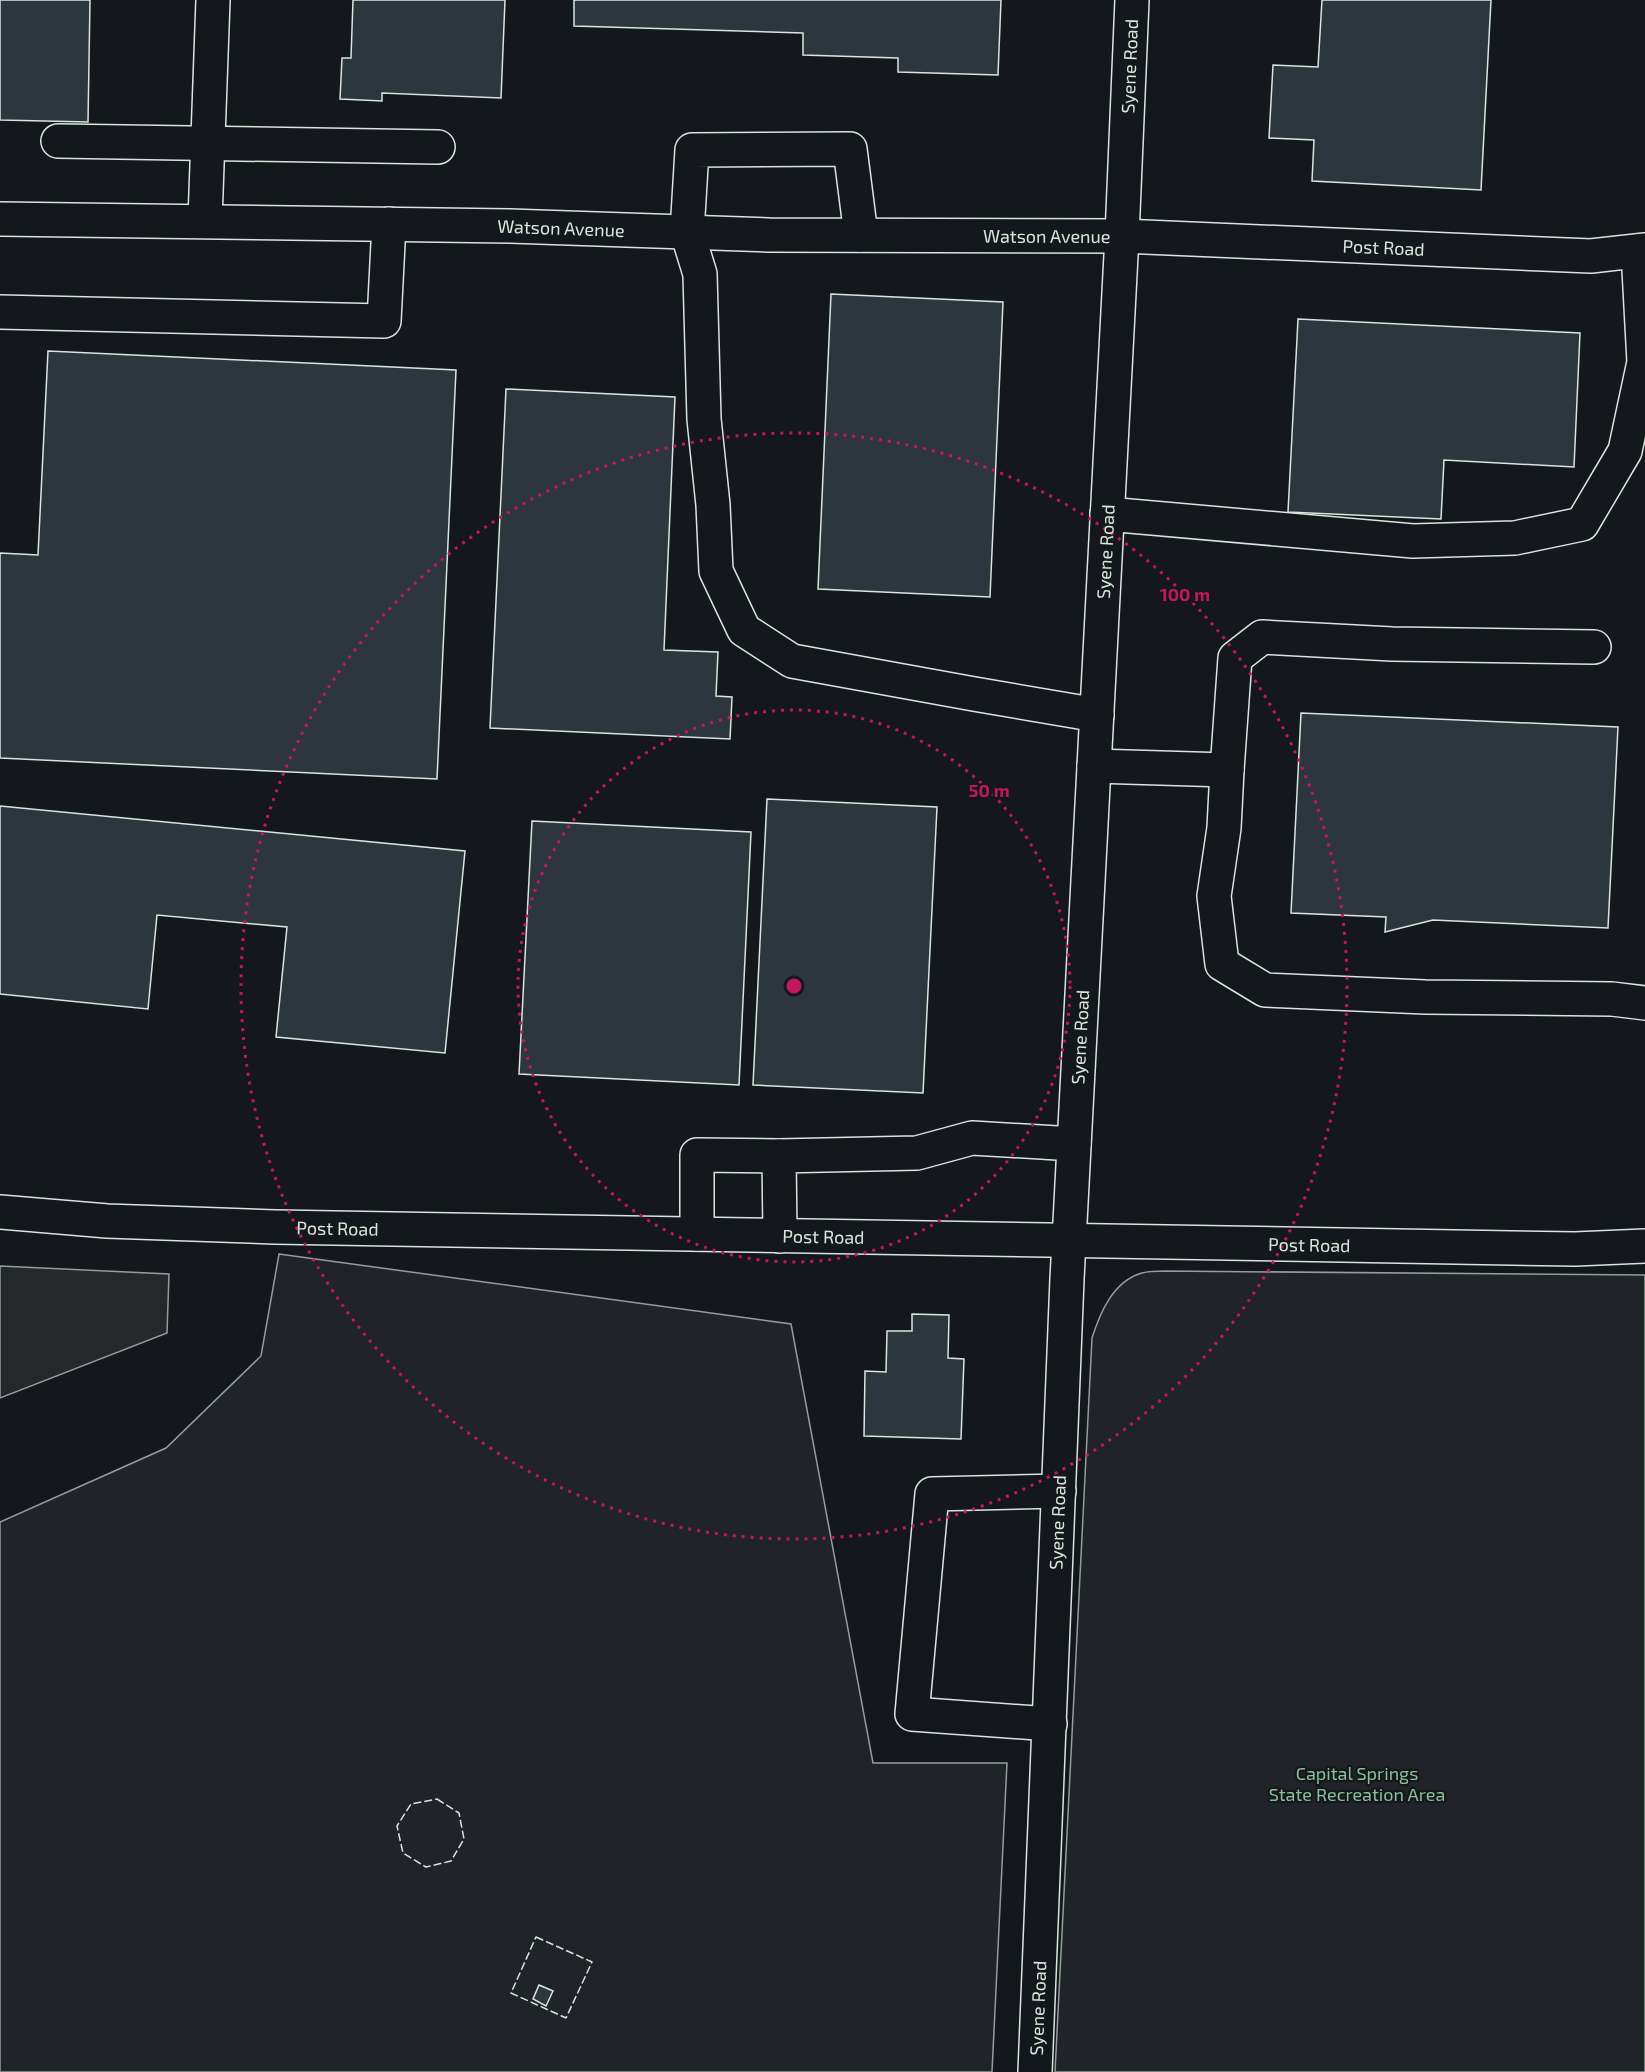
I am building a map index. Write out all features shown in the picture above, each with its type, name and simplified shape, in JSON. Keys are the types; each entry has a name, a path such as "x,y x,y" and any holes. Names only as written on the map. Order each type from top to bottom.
{"street":[{"path":"205,220 213,0"},
{"name":"Syene Road","path":"1035,2072 1069,1241 1122,236 1132,0"},
{"path":"58,141 438,147"},
{"path":"861,235 850,149 692,150 687,232 700,274 704,419 713,505 716,571 744,630 792,661 1097,715"},
{"name":"Watson Avenue","path":"0,219 205,220 861,235 1122,236"},
{"path":"0,312 384,321 389,224"},
{"name":"Post Road","path":"1122,236 1591,256 1641,251"},
{"path":"1107,514 1413,542 1515,538 1582,524 1625,451 1644,362 1641,251"},
{"path":"1594,647 1392,644 1262,637 1235,658 1224,828 1214,896 1222,964 1265,990 1425,997 1612,999 1645,1004"},
{"path":"1094,766 1227,770"},
{"path":"697,1234 697,1155 917,1153 972,1138 1074,1144"},
{"path":"779,1156 780,1236"},
{"name":"Post Road","path":"0,1212 107,1221 274,1227 1575,1249 1645,1246"},
{"path":"1050,1724 912,1714 932,1494 1059,1491"}],"green space":[{"path":"279,1254 791,1324 873,1763 1007,1763 992,2072 0,2072 0,1522 166,1448 261,1356"},
{"name":"Capital Springs State Recreation Area","path":"1165,1271 1645,1275 1645,2072 1055,2072 1092,1338 1109,1299 1123,1283 1142,1273"}],"shaded area":[{"path":"0,1266 169,1274 167,1333 0,1398"}],"building":[{"path":"0,0 90,0 88,122 0,120"},
{"path":"353,0 505,0 501,98 382,93 382,101 340,99 342,58 351,58"},
{"path":"574,0 1001,0 998,75 898,72 898,58 803,55 803,33 574,26"},
{"path":"1322,0 1491,0 1481,190 1312,181 1314,140 1269,138 1273,65 1318,67"},
{"path":"831,294 1003,302 990,597 818,589"},
{"path":"1298,319 1580,333 1574,467 1444,460 1441,519 1288,512"},
{"path":"48,351 456,370 437,779 0,758 0,553 38,555"},
{"path":"506,389 675,397 664,650 718,652 716,696 732,697 730,739 490,728"},
{"path":"1301,713 1618,727 1608,928 1433,920 1385,932 1386,917 1291,913"},
{"path":"767,799 937,807 923,1093 753,1085"},
{"path":"0,806 465,851 445,1053 276,1037 287,927 157,915 148,1009 0,994"},
{"path":"532,821 751,832 739,1085 519,1074"},
{"path":"912,1314 949,1315 948,1358 964,1359 961,1439 864,1436 865,1371 886,1372 887,1331 912,1331"},
{"path":"539,1985 553,1991 546,2006 533,1999"}],"fence":[{"path":"437,1799 459,1813 464,1839 451,1861 426,1867 403,1853 397,1826 411,1804 437,1799"},
{"path":"536,1937 592,1962 566,2018 511,1993 536,1937"}]}
